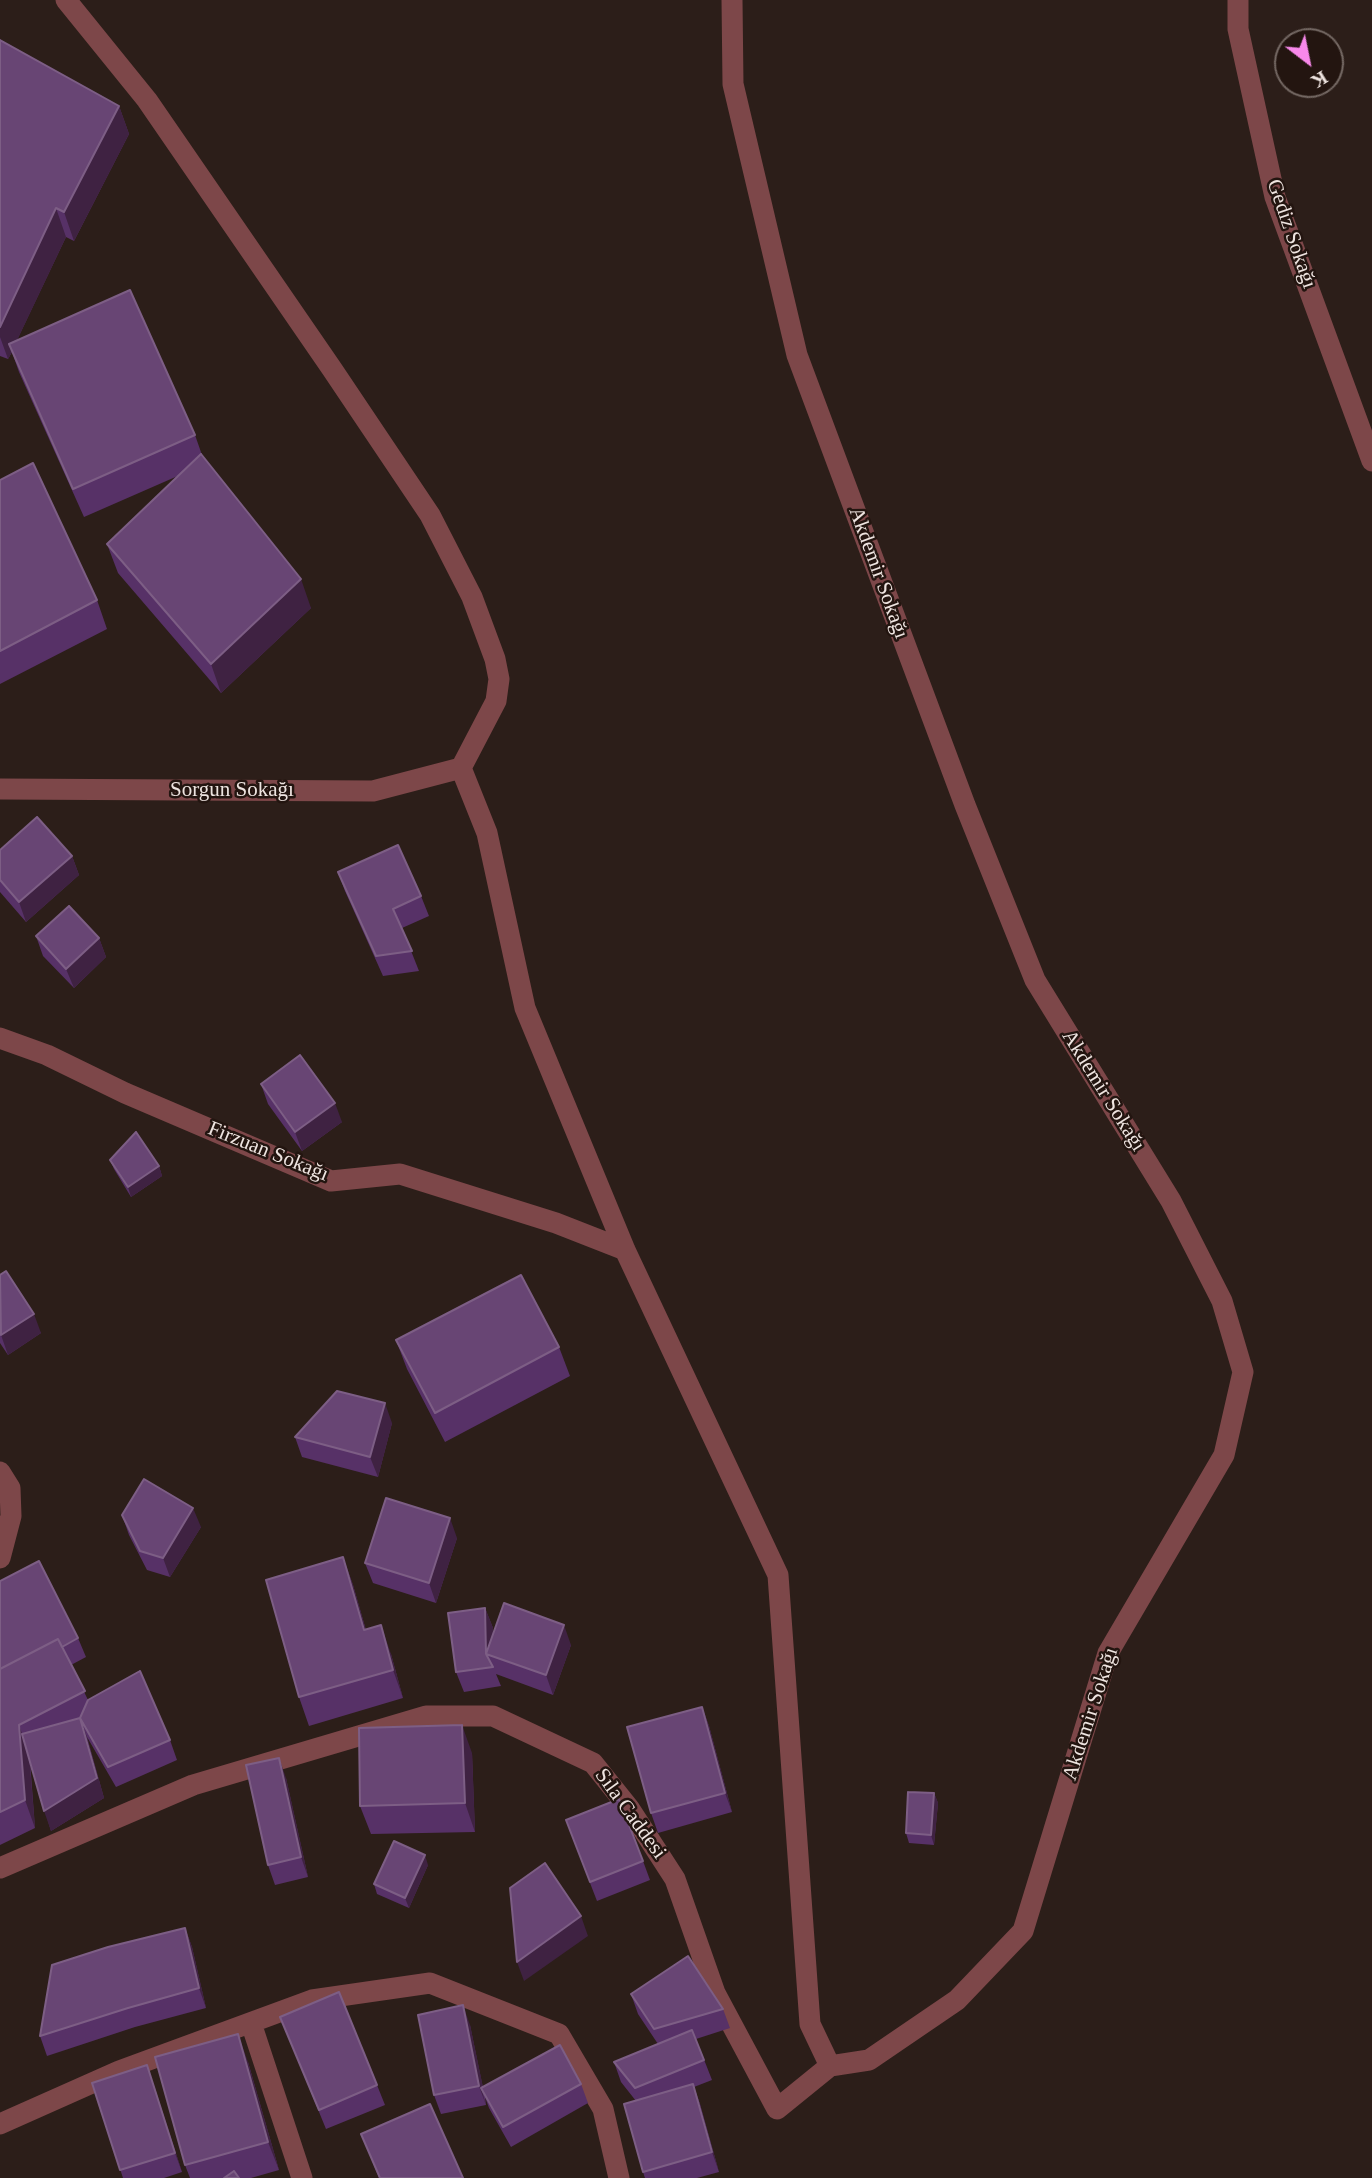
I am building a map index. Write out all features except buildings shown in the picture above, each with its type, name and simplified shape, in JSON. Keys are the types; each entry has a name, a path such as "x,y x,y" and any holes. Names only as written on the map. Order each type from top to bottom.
{"street":[{"path":"66,0 147,100 430,515 472,597 495,659 499,679 496,701 461,768 487,833 525,1008 625,1250 778,1575 810,2024 830,2066"},
{"name":"Akdemir Sokağı","path":"732,0 733,84 802,368 960,792 1035,980 1171,1201 1222,1301 1243,1372 1224,1455 1108,1653 1023,1931 957,2000 869,2060 830,2066"},
{"name":"Gediz Sokağı","path":"1238,0 1238,29 1275,197 1372,461"},
{"name":"Sorgun Sokağı","path":"0,789 373,791 461,768"},
{"name":"Firzuan Sokağı","path":"0,1038 47,1055 125,1093 331,1181 400,1174 556,1223 625,1250"},
{"path":"0,1472 10,1488 11,1516 0,1558"},
{"name":"Sıla Caddesi","path":"0,1868 193,1785 426,1716 493,1716 593,1763 629,1808 675,1879 715,1993 777,2109 830,2066"},
{"path":"0,2124 120,2071 312,2000 430,1983 559,2034 603,2109 619,2178"},
{"path":"251,2023 302,2178"}]}
